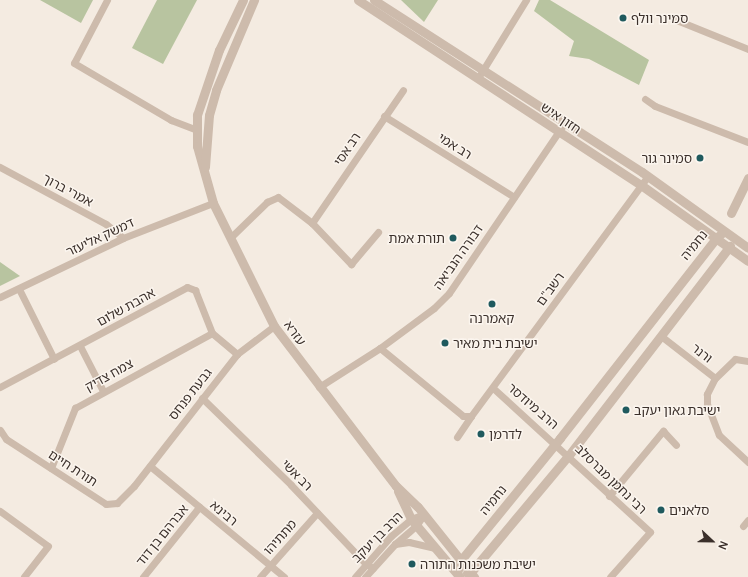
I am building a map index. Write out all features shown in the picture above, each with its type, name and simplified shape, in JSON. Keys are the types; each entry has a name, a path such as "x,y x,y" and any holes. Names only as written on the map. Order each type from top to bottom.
{"street":[{"path":"107,0 74,63 171,120 197,130"},
{"name":"עזרא","path":"243,0 204,89 198,115 197,146 204,176 213,203 274,326 319,387 396,486 424,514 473,575"},
{"name":"עזרא","path":"204,176 209,115 216,90 254,0"},
{"name":"חזון איש","path":"358,0 481,74 565,122 648,176 748,248"},
{"name":"חזון איש","path":"374,0 481,74 558,132 717,236 748,260"},
{"path":"481,74 526,0"},
{"path":"674,19 748,49"},
{"name":"רב אסי","path":"312,223 403,90"},
{"path":"644,99 655,106 748,142"},
{"name":"רב אמי","path":"384,116 514,197"},
{"name":"דבורה הנביאה","path":"319,387 380,348 434,308 449,293 565,122"},
{"name":"אמרי ברוך","path":"0,167 106,224 123,238"},
{"name":"רשב\"ם","path":"457,437 648,176"},
{"path":"732,213 748,178"},
{"path":"230,238 267,202 278,197 312,223 351,264 378,232"},
{"name":"דמשק אליעזר","path":"0,297 123,238 213,203"},
{"name":"נחמיה","path":"458,575 461,560 556,443 717,236 726,232 730,246"},
{"path":"458,575 473,575 569,455 730,246"},
{"name":"אהבת שלום","path":"0,387 80,346 187,287 195,290 212,333 237,354"},
{"path":"19,289 54,359"},
{"name":"גבעת פנחס","path":"134,486 237,354 274,326"},
{"name":"צמח צדיק","path":"51,468 75,408 103,391 212,333"},
{"name":"ורנר","path":"661,336 715,378 735,359 748,361"},
{"path":"80,346 103,391"},
{"path":"380,348 463,416 471,416"},
{"path":"715,378 707,394 707,404 712,421 719,435 748,462"},
{"name":"הרב מיודסר","path":"493,388 556,443"},
{"name":"רב אשי","path":"202,398 318,513 366,564 373,568"},
{"name":"תורת חיים","path":"0,430 6,439 106,504 117,503 134,486"},
{"path":"609,496 664,431 676,445"},
{"name":"רבי נחמן מברסלב","path":"556,443 609,496 650,532 610,577"},
{"name":"רבינא","path":"150,466 284,577"},
{"name":"עזרא","path":"396,486 413,522 438,549 458,575"},
{"name":"אברהם בן דוד","path":"143,577 200,508"},
{"path":"0,511 48,546 24,577"},
{"name":"מתתיהו","path":"260,577 318,513"},
{"name":"הרב בן יעקב","path":"354,577 366,564 424,514"},
{"name":"הרב בן יעקב","path":"365,577 413,522"},
{"name":"הרב בן יעקב","path":"395,544 409,542 438,549"},
{"path":"450,546 458,548 474,544"}],"green space":[{"path":"40,0 93,0 81,23"},
{"path":"157,0 197,0 163,64 132,48"},
{"path":"401,0 438,0 424,22"},
{"path":"539,0 550,0 649,60 639,85 589,59 569,56 574,41 534,11"},
{"path":"0,262 20,276 0,286"}],"place":[{"name":"סמינר וולף","path":"623,18"},
{"name":"סמינר גור","path":"700,158"},
{"name":"תורת אמת","path":"453,238"},
{"name":"קאמרנה","path":"492,304"},
{"name":"ישיבת בית מאיר","path":"445,343"},
{"name":"ישיבת גאון יעקב","path":"626,410"},
{"name":"לדרמן","path":"481,434"},
{"name":"סלאנים","path":"661,510"},
{"name":"ישיבת משכנות התורה","path":"412,564"}]}
